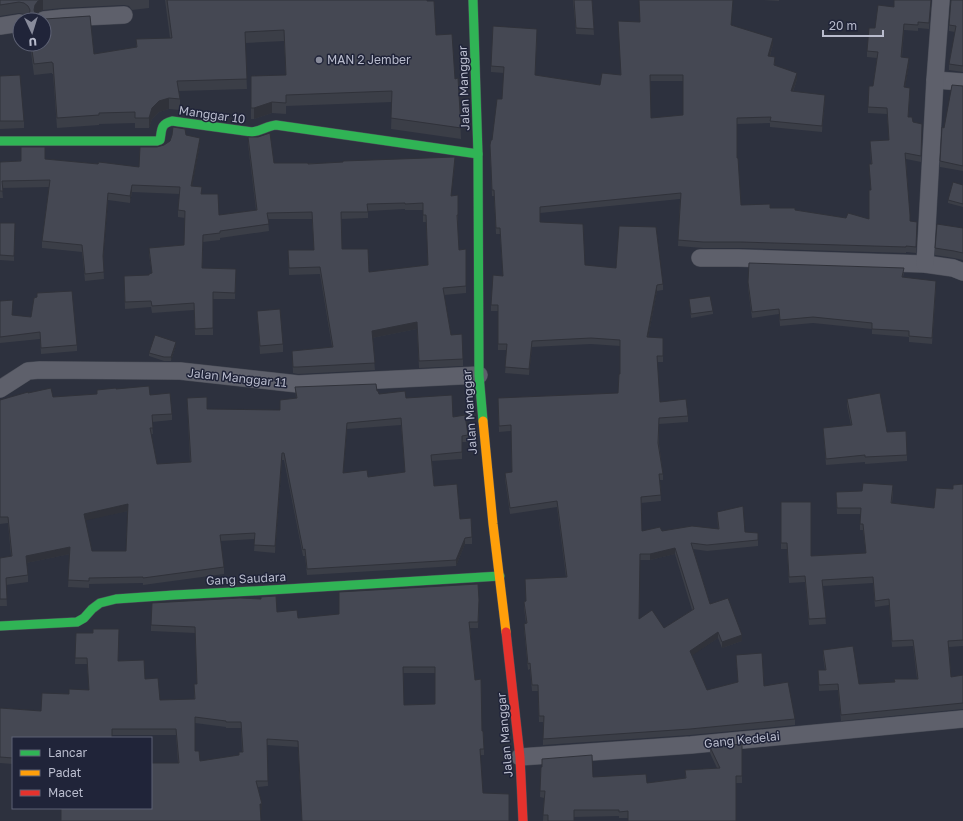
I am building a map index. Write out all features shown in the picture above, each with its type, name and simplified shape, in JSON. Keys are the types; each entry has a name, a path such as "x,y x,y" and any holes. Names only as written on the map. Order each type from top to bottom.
{"street":[{"name":"Jalan Manggar","path":"473,0 478,154 479,375 486,462 520,757 523,821"},
{"path":"925,264 941,0"},
{"path":"52,19 124,16"},
{"path":"0,26 12,24"},
{"path":"935,80 963,82"},
{"name":"Manggar 10","path":"0,138 157,141 160,140 161,130 164,124 172,121 252,132 256,132 272,125 478,154"},
{"path":"700,258 925,264 953,268 963,272"},
{"name":"Jalan Manggar 11","path":"0,389 28,371 40,370 180,371 298,384 479,375"},
{"name":"Gang Saudara","path":"0,626 80,622 94,607 100,603 127,598 500,576"},
{"name":"Gang Kedelai","path":"520,757 691,746 963,720"}],"building":[{"name":"MAN 2 Jember","path":"0,0 41,0 35,5 35,12 30,12 28,6 24,3 19,2 0,5"},
{"name":"MAN 2 Jember","path":"167,0 434,1 436,35 452,34 455,79 458,78 461,128 391,118 392,91 286,95 286,103 272,102 251,108 251,76 286,75 284,30 245,32 247,79 177,81 180,99 169,98 159,101 152,108 149,118 135,118 135,112 99,113 99,115 57,118 53,63 34,64 32,52 52,52 52,19 90,16 94,54 137,47 136,39 172,38"},
{"path":"574,0 592,0 594,29 576,28"},
{"path":"639,0 733,0 731,25 773,38 768,56 775,57 774,65 797,73 791,91 825,95 822,126 770,121 771,117 737,118 737,158 741,205 770,204 770,208 795,208 795,210 846,218 848,213 869,219 869,190 871,190 869,164 872,164 870,141 889,140 887,108 868,107 869,86 873,86 878,52 867,51 869,28 875,28 878,5 894,7 894,0 931,0 929,23 918,22 918,25 904,24 901,57 909,58 904,87 910,88 908,117 912,117 913,122 922,124 921,156 905,153 910,221 917,222 916,247 703,242 678,240 681,193 540,207 540,222 583,224 585,265 616,268 619,226 656,227 663,284 657,285 647,337 663,338 663,356 657,356 660,402 686,399 688,416 659,418 658,443 663,474 659,474 661,495 641,497 642,531 660,527 662,531 692,526 719,529 717,512 743,506 745,532 758,533 758,540 707,545 691,543 710,604 728,598 742,635 722,642 718,632 690,651 707,690 738,682 736,655 762,653 764,686 788,682 795,719 690,729 543,739 544,716 539,716 538,685 532,685 530,663 528,664 524,624 527,623 524,602 526,601 525,579 567,577 557,501 510,508 505,473 512,472 511,425 499,426 498,398 618,393 620,374 620,340 591,338 532,341 529,369 505,367 507,344 498,344 498,305 491,305 493,275 503,276 500,228 496,228 494,190 492,190 490,145 492,140 497,99 502,99 504,67 491,66 493,26 537,29 535,75 600,85 602,73 621,75 618,21 640,22","holes":["650,75 683,75 683,115 651,118","675,548 694,609 664,628 652,610 639,619 640,554 650,554"]},
{"path":"951,0 963,0 963,66 949,64 956,26 949,25"},
{"path":"20,75 24,121 0,121 0,76"},
{"path":"952,85 963,86 963,166 940,161 942,127 944,128"},
{"path":"173,127 185,129 186,135 200,138 191,186 202,187 201,194 218,194 219,215 257,210 248,137 258,137 270,133 274,163 308,164 343,161 455,157 451,196 458,195 457,215 459,250 466,249 466,286 443,288 451,335 462,334 463,359 419,361 417,322 372,331 375,363 293,367 292,351 333,347 320,267 289,268 288,250 314,250 312,212 267,213 269,224 203,235 202,268 236,269 235,293 213,292 213,328 195,329 194,303 152,306 151,301 125,302 124,276 149,275 152,273 149,248 184,245 185,211 178,210 180,187 132,185 130,196 108,193 103,256 104,272 85,274 82,245 42,241 50,180 2,181 3,191 0,191 0,162 21,161 21,147 45,147 45,159 98,164 99,162 139,167 140,147 157,147 164,145 170,141","holes":["423,203 423,215 426,215 428,265 369,272 368,249 342,249 341,212 368,212 367,204"]},
{"path":"953,182 963,185 963,204 948,200"},
{"path":"0,223 15,223 14,256 0,255"},
{"path":"937,224 963,228 963,253 935,248"},
{"path":"749,263 904,268 902,277 936,281 932,338 909,336 909,331 872,329 872,323 813,317 780,320 779,309 752,312 748,282"},
{"path":"72,291 77,345 41,348 40,332 0,337 0,301 13,300 12,315 31,317 34,298 37,297 37,293"},
{"path":"710,296 713,311 691,314 689,299"},
{"path":"280,309 283,344 260,346 257,311"},
{"path":"155,335 176,342 171,357 164,357 149,353"},
{"path":"376,384 379,394 405,391 406,398 452,395 453,417 465,415 468,435 462,436 462,452 431,455 434,486 457,484 460,519 471,518 472,537 465,538 456,560 307,569 305,549 303,550 284,453 282,453 275,546 254,545 255,533 220,535 224,567 143,578 89,578 89,581 68,580 70,547 26,556 28,575 6,578 7,599 0,599 0,558 12,556 8,517 0,517 0,400 28,392 51,388 53,397 97,394 97,390 149,386 150,395 170,393 172,414 152,415 153,428 150,428 157,464 191,462 187,398 207,397 207,409 280,410 280,400 297,398 295,387","holes":["401,418 405,472 368,477 367,470 343,473 347,423","128,504 126,551 92,551 84,514"]},
{"path":"880,393 887,432 906,431 907,455 865,457 865,455 826,459 823,428 852,425 847,399"},
{"path":"863,483 893,485 891,503 934,508 936,488 953,489 953,485 963,484 963,640 948,641 951,677 963,675 963,703 841,715 838,684 819,685 818,670 826,670 823,650 853,646 859,684 895,682 894,679 918,679 913,640 892,641 889,599 875,601 873,577 822,580 826,618 809,619 805,576 789,577 787,543 781,543 781,502 811,502 811,556 866,553 863,524 860,524 861,508 837,508 836,492 862,491"},
{"path":"478,584 478,622 469,622 475,680 481,679 482,731 484,749 480,749 483,793 509,794 509,821 302,821 298,741 267,739 268,781 256,781 262,804 260,804 261,821 61,821 61,809 152,809 152,763 179,763 176,729 112,729 112,737 12,737 12,758 0,757 0,708 41,711 42,693 69,694 69,689 89,690 87,658 75,658 76,633 93,633 93,629 119,629 118,661 144,660 145,679 158,678 160,700 195,699 194,684 197,684 195,627 151,625 152,603 240,598 261,599 261,597 276,596 277,612 297,610 298,618 339,614 339,592","holes":["403,667 435,667 435,704 404,705","195,717 241,722 243,752 239,752 239,755 200,761 199,751 195,751"]},
{"path":"742,744 742,776 736,776 736,821 628,821 628,811 619,812 619,810 574,810 574,821 548,821 548,815 543,815 545,791 540,791 542,759 592,755 593,777 646,774 647,783 686,778 685,770 720,768 710,747"}],"traffic: fast":[{"path":"473,0 478,154 479,375 483,421"},
{"path":"0,141 157,141 160,140 163,126 172,121 252,132 276,125 478,154"},
{"path":"0,626 77,622 84,618 100,603 116,599 500,576"}],"traffic: slow":[{"path":"483,421 493,524 506,632"}],"traffic: jam":[{"path":"506,632 520,757 523,821"}],"place":[{"name":"MAN 2 Jember","path":"319,60"}]}
